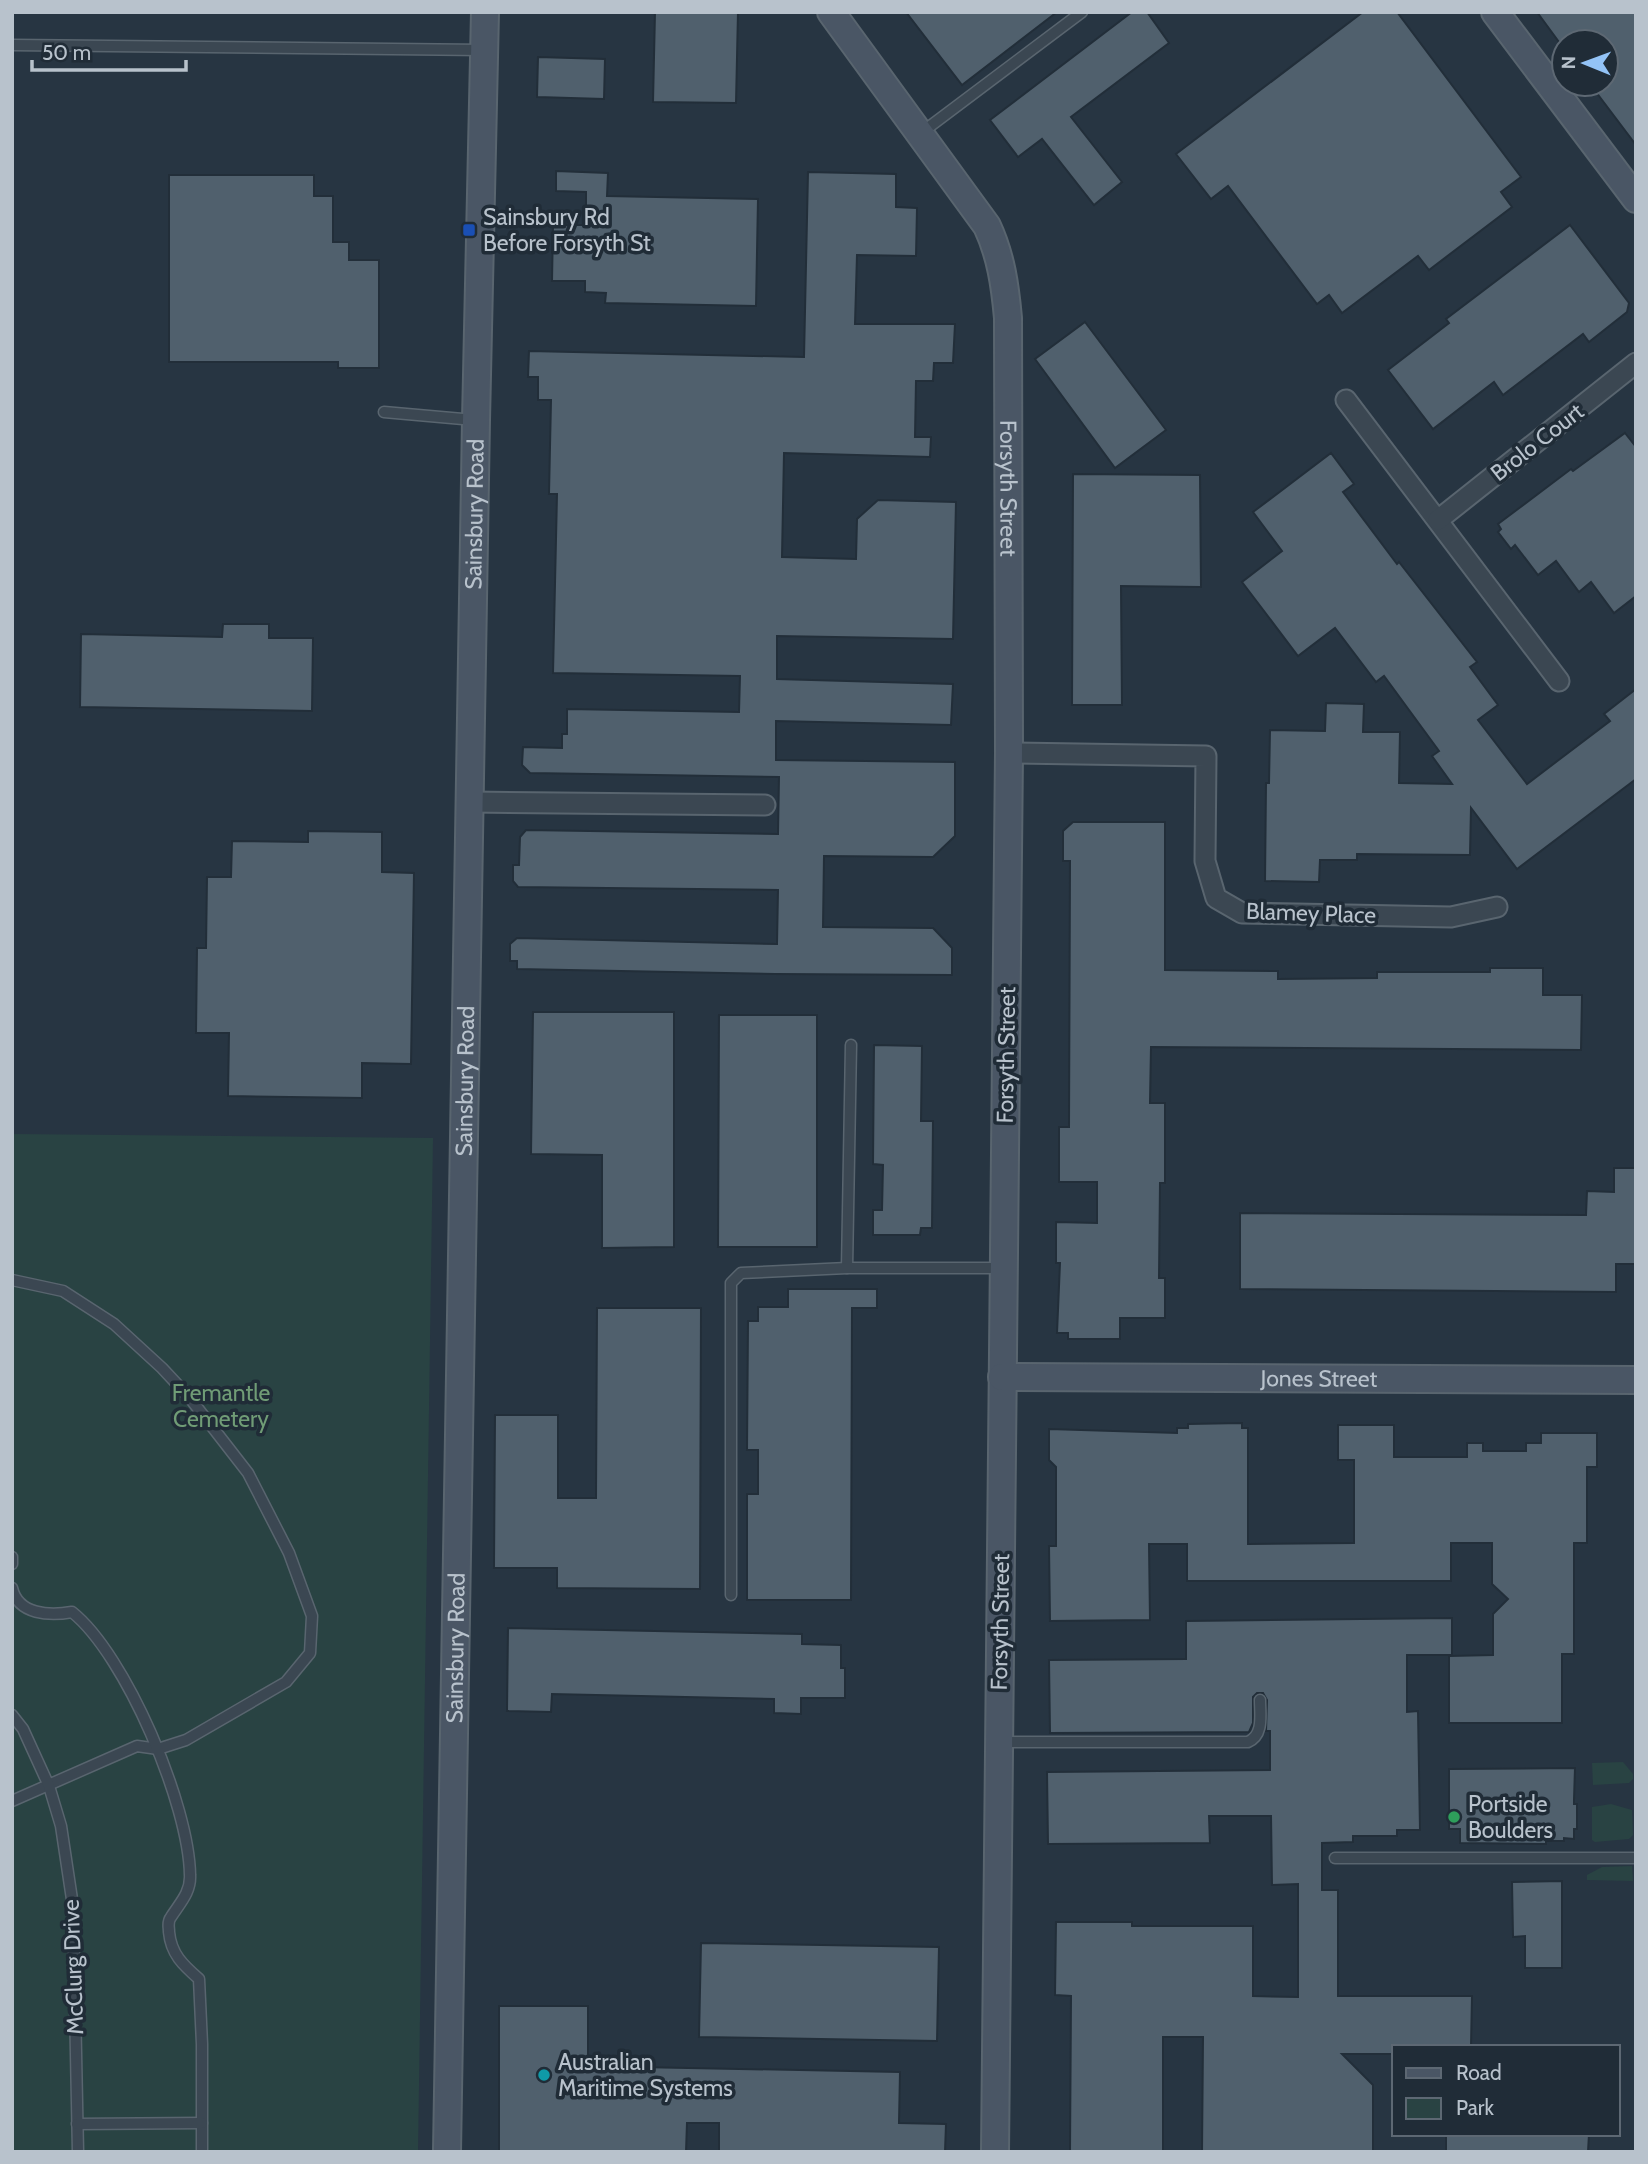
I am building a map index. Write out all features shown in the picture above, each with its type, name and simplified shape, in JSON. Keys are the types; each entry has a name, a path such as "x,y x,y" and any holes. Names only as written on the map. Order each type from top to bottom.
{"street":[{"name":"Sainsbury Road","path":"447,2152 485,12"},
{"name":"Forsyth Street","path":"831,12 987,226 997,247 1004,275 1008,318 1009,753 995,2152"},
{"path":"1495,12 1635,198"},
{"name":"Brolo Court","path":"1438,520 1636,363"},
{"path":"1346,400 1559,681"},
{"name":"Blamey Place","path":"1009,753 1206,756 1205,861 1216,898 1242,913 1451,917 1497,907"},
{"path":"471,802 765,805"},
{"name":"Jones Street","path":"1002,1377 1636,1380"}],"lane":[{"path":"921,134 1082,12"},
{"path":"12,45 485,50"},
{"path":"384,412 476,420"},
{"path":"847,1268 851,1045"},
{"path":"731,1595 732,1283 741,1273 847,1268 1004,1268"},
{"path":"12,1280 63,1291 114,1324 190,1397 248,1474 289,1553 312,1616 310,1653 286,1682 186,1740 158,1749 137,1746 12,1801"},
{"path":"12,1557 12,1564"},
{"path":"12,1588 14,1597 34,1613 55,1615 72,1612 86,1623 125,1681 158,1749 185,1829 191,1876 188,1892 168,1920 170,1946 180,1962 199,1979 202,2152"},
{"path":"999,1742 1248,1742 1259,1732 1260,1700"},
{"name":"McClurg Drive","path":"12,1715 23,1729 49,1786 61,1826 73,1906 78,2152"},
{"path":"1335,1858 1636,1858"},
{"path":"77,2124 202,2123"}],"green space":[{"name":"Fremantle Cemetery","path":"12,1134 433,1138 418,2152 12,2152"},
{"path":"1623,1762 1633,1774 1629,1783 1593,1785 1592,1763"},
{"path":"1611,1804 1632,1810 1633,1835 1629,1839 1595,1842 1592,1840 1592,1807"},
{"path":"1632,1866 1633,1881 1587,1880 1587,1875 1602,1867"}],"building":[{"path":"655,12 738,12 736,103 653,102"},
{"path":"906,12 1057,12 962,85"},
{"path":"1132,12 1147,12 1169,43 1071,117 1122,182 1094,205 1042,139 1018,157 990,120"},
{"path":"1363,12 1397,12 1521,177 1501,192 1512,207 1429,270 1418,256 1342,313 1329,295 1317,304 1228,186 1211,199 1176,154"},
{"path":"1537,12 1636,12 1636,145 1601,98 1620,98 1620,28 1550,30"},
{"path":"538,57 605,59 604,99 537,97"},
{"path":"556,171 608,173 607,196 758,199 756,306 605,303 606,293 585,292 585,281 552,281 553,225 586,225 586,192 556,191"},
{"path":"808,172 896,174 896,207 917,208 916,256 857,255 855,324 955,324 953,363 934,363 933,381 916,381 915,437 931,437 930,457 784,453 782,557 856,559 857,519 878,500 956,502 953,639 777,636 777,679 953,684 951,725 776,721 776,760 955,762 955,836 933,857 824,856 823,927 933,928 952,948 952,975 517,969 517,961 510,961 510,944 517,938 777,944 778,890 518,887 513,881 513,865 519,865 520,837 526,830 778,834 779,777 530,773 522,765 523,747 562,748 562,734 567,734 567,709 739,712 740,676 553,673 557,494 549,494 551,400 538,400 538,377 528,377 529,351 804,357"},
{"path":"169,175 314,175 314,196 333,196 333,242 349,242 349,260 379,260 379,368 338,368 338,362 169,362"},
{"path":"1570,225 1629,303 1627,312 1589,342 1583,334 1503,395 1494,382 1433,429 1388,370 1449,323 1446,319"},
{"path":"1085,322 1166,430 1115,468 1035,359"},
{"path":"1625,433 1636,447 1636,596 1614,613 1591,582 1579,592 1556,561 1538,575 1515,545 1511,549 1498,532 1501,529 1498,524 1571,469 1573,471"},
{"path":"1331,453 1354,484 1343,492 1397,564 1399,562 1477,662 1470,667 1498,705 1478,720 1527,784 1610,721 1604,714 1636,689 1636,779 1517,869 1471,808 1470,855 1357,854 1357,860 1320,860 1319,882 1265,881 1266,783 1269,783 1270,730 1325,731 1326,703 1364,704 1363,732 1400,732 1399,783 1452,784 1432,756 1439,751 1384,676 1376,682 1335,628 1298,656 1242,582 1282,551 1253,512"},
{"path":"1073,474 1200,475 1201,587 1121,586 1122,705 1072,705"},
{"path":"223,624 269,624 269,638 313,638 312,711 80,707 81,634 222,637"},
{"path":"1073,822 1165,822 1165,970 1278,971 1278,979 1377,978 1377,972 1490,972 1490,968 1543,968 1543,995 1582,995 1581,1050 1151,1047 1150,1103 1165,1103 1165,1183 1160,1183 1159,1278 1165,1278 1165,1318 1120,1318 1120,1339 1068,1339 1068,1333 1057,1333 1060,1263 1056,1263 1056,1222 1097,1223 1097,1182 1059,1182 1059,1127 1069,1127 1070,861 1063,861 1063,831"},
{"path":"308,831 382,832 382,872 414,873 411,1064 362,1063 362,1098 228,1096 229,1033 196,1033 197,948 206,948 207,877 231,877 232,841 308,842"},
{"path":"533,1012 674,1012 674,1247 602,1248 602,1155 531,1154"},
{"path":"719,1015 817,1015 817,1247 718,1247"},
{"path":"874,1045 922,1046 921,1121 933,1121 932,1228 921,1228 920,1235 873,1235 873,1210 882,1210 883,1165 873,1164"},
{"path":"1614,1168 1636,1168 1636,1264 1616,1264 1616,1292 1240,1289 1240,1213 1586,1215 1587,1191 1614,1192"},
{"path":"788,1289 877,1289 877,1308 852,1308 851,1600 747,1600 747,1494 758,1494 758,1450 747,1450 748,1321 758,1321 758,1307 788,1307"},
{"path":"597,1308 701,1308 700,1589 557,1588 557,1568 494,1568 495,1415 558,1415 558,1498 596,1498"},
{"path":"1242,1423 1242,1428 1248,1428 1248,1544 1354,1543 1354,1460 1338,1460 1338,1425 1394,1425 1394,1457 1467,1457 1467,1443 1483,1443 1483,1451 1526,1451 1526,1443 1541,1443 1541,1433 1597,1433 1597,1467 1587,1467 1587,1543 1574,1543 1574,1654 1562,1654 1562,1723 1449,1723 1449,1656 1493,1655 1493,1614 1508,1599 1492,1584 1492,1543 1451,1543 1451,1581 1187,1581 1187,1544 1149,1544 1150,1620 1050,1621 1049,1546 1056,1546 1056,1467 1049,1460 1049,1429 1177,1433 1177,1428 1188,1428 1188,1424"},
{"path":"1452,1618 1452,1655 1407,1655 1407,1712 1418,1711 1420,1830 1397,1830 1397,1836 1353,1836 1353,1842 1322,1843 1322,1890 1338,1890 1338,1996 1472,1996 1471,2045 1392,2045 1392,2054 1342,2054 1373,2085 1373,2152 1202,2152 1203,2037 1163,2037 1163,2152 1070,2152 1071,1996 1055,1995 1056,1922 1132,1922 1132,1926 1253,1926 1253,1996 1298,1997 1298,1884 1272,1885 1271,1816 1209,1816 1210,1843 1048,1844 1047,1772 1270,1770 1270,1731 1266,1731 1267,1700 1263,1693 1257,1693 1253,1697 1253,1723 1249,1732 1050,1733 1049,1660 1186,1659 1186,1621"},
{"path":"508,1628 802,1634 802,1644 841,1645 841,1668 845,1668 845,1698 801,1698 801,1714 774,1713 774,1699 552,1694 551,1712 507,1711"},
{"path":"1575,1768 1574,1804 1577,1804 1577,1829 1574,1829 1574,1839 1546,1841 1546,1844 1460,1843 1460,1829 1449,1829 1449,1769"},
{"path":"1562,1881 1562,1968 1525,1968 1525,1936 1513,1937 1512,1882"},
{"path":"701,1943 939,1947 937,2041 699,2037"},
{"path":"499,2006 588,2006 588,2066 900,2072 899,2123 946,2124 945,2152 719,2152 719,2123 687,2123 686,2152 499,2152"},
{"path":"1446,2136 1589,2136 1588,2152 1446,2152"}],"place":[{"name":"Sainsbury Rd Before Forsyth St","path":"469,230"},
{"name":"Portside Boulders","path":"1454,1817"},
{"name":"Australian Maritime Systems","path":"544,2075"}]}
